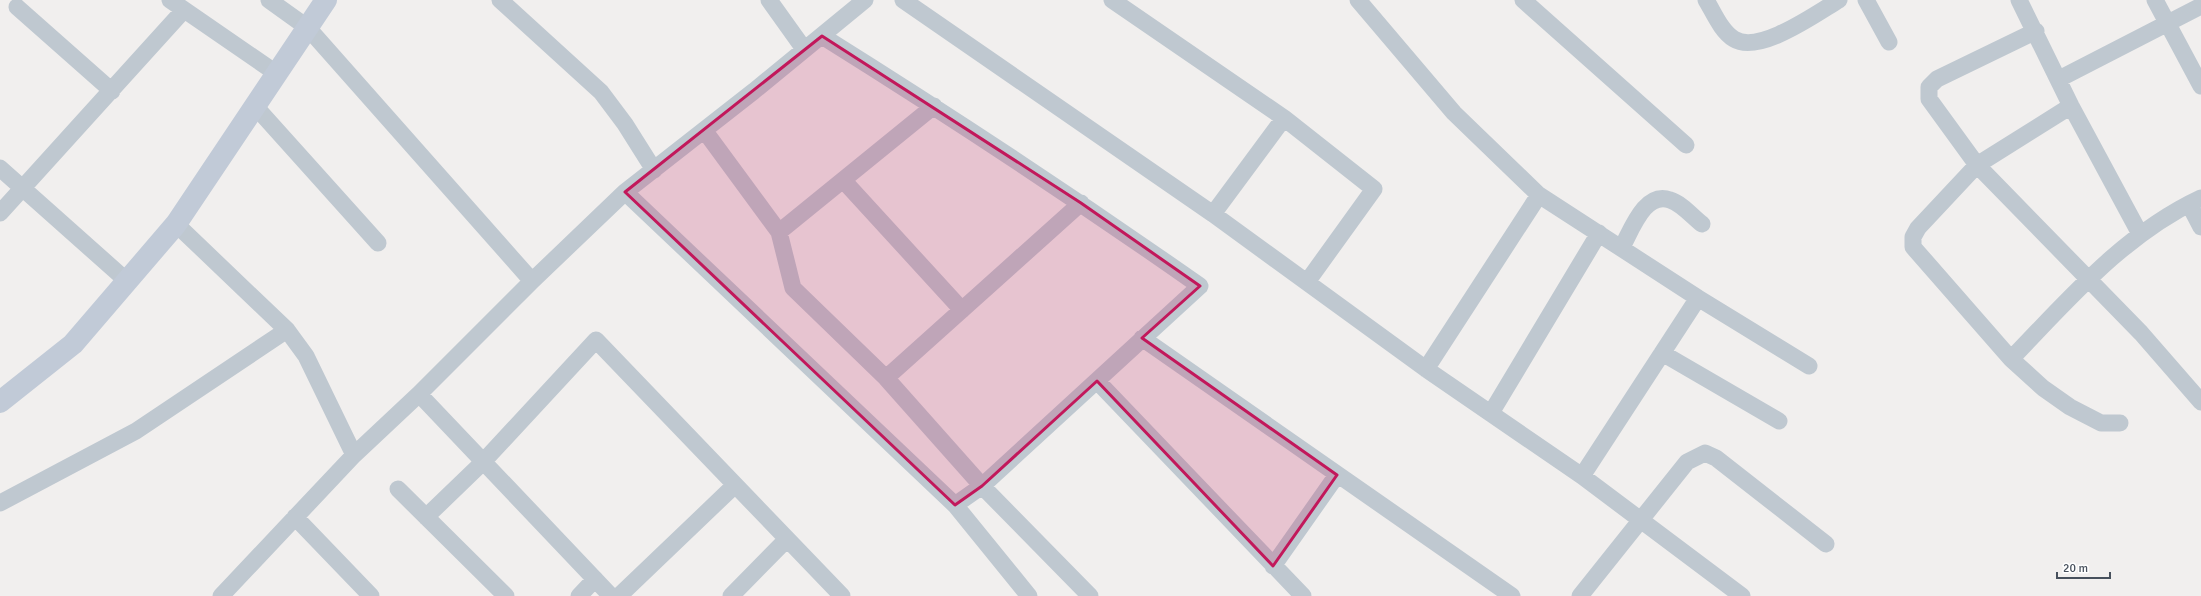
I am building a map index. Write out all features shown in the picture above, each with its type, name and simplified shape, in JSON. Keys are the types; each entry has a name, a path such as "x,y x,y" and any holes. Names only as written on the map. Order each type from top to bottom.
{"street":[{"path":"170,0 183,11 276,74"},
{"path":"269,0 308,28 532,281"},
{"path":"0,402 73,344 128,282 176,224 254,105 326,0"},
{"path":"500,0 601,92 625,124 654,170"},
{"path":"769,0 804,49"},
{"path":"903,0 1213,214 1426,369 1582,476 1742,596"},
{"path":"1112,0 1284,118 1374,189 1307,282"},
{"path":"1358,0 1454,113 1539,195 1622,247 1698,298 1809,366"},
{"path":"1523,0 1686,145"},
{"path":"1706,0 1724,30 1735,40 1748,44 1769,39 1839,0"},
{"path":"1866,0 1889,42"},
{"path":"2020,0 2071,106 2140,234"},
{"path":"2155,0 2201,86"},
{"path":"221,596 354,455 419,394 532,281 625,192 822,36 859,2"},
{"path":"2059,79 2201,6"},
{"path":"17,7 112,91"},
{"path":"0,213 183,11"},
{"path":"2036,31 1937,79 1929,86 1929,99 1977,165 2089,278 2141,333 2201,402"},
{"path":"822,36 934,106 1081,203 1200,286 982,486 955,505"},
{"path":"254,105 378,243"},
{"path":"779,232 934,106"},
{"path":"2071,106 1977,165 1918,228 1913,237 1913,247 2011,359 2043,388 2070,407 2101,423 2120,423"},
{"path":"1213,214 1284,118"},
{"path":"704,130 779,232 793,288 886,378 982,486 1090,596"},
{"path":"0,168 128,282"},
{"path":"843,180 962,310"},
{"path":"625,192 955,505 1025,594"},
{"path":"1426,369 1539,195"},
{"path":"1622,247 1646,206 1652,200 1659,198 1671,200 1702,224"},
{"path":"2011,359 2089,278 2117,252 2140,234 2195,201 2201,227"},
{"path":"886,378 1081,203"},
{"path":"176,224 287,330 306,356 354,455"},
{"path":"1490,413 1599,233"},
{"path":"1582,476 1698,298"},
{"path":"0,503 136,431 287,330"},
{"path":"1142,338 1512,596"},
{"path":"426,517 482,463 596,340 842,596"},
{"path":"1662,353 1779,421"},
{"path":"1097,380 1303,596"},
{"path":"419,394 482,463 611,596"},
{"path":"1580,596 1640,518 1687,462 1705,454 1716,458 1826,544"},
{"path":"1273,566 1337,475"},
{"path":"619,596 735,485"},
{"path":"398,489 506,596"},
{"path":"295,517 371,596"},
{"path":"731,596 787,539"},
{"path":"578,596 595,579"}],"highlighted area":[{"path":"822,36 1081,203 1200,286 1142,338 1337,475 1273,566 1097,381 982,486 955,505 625,192"}]}
